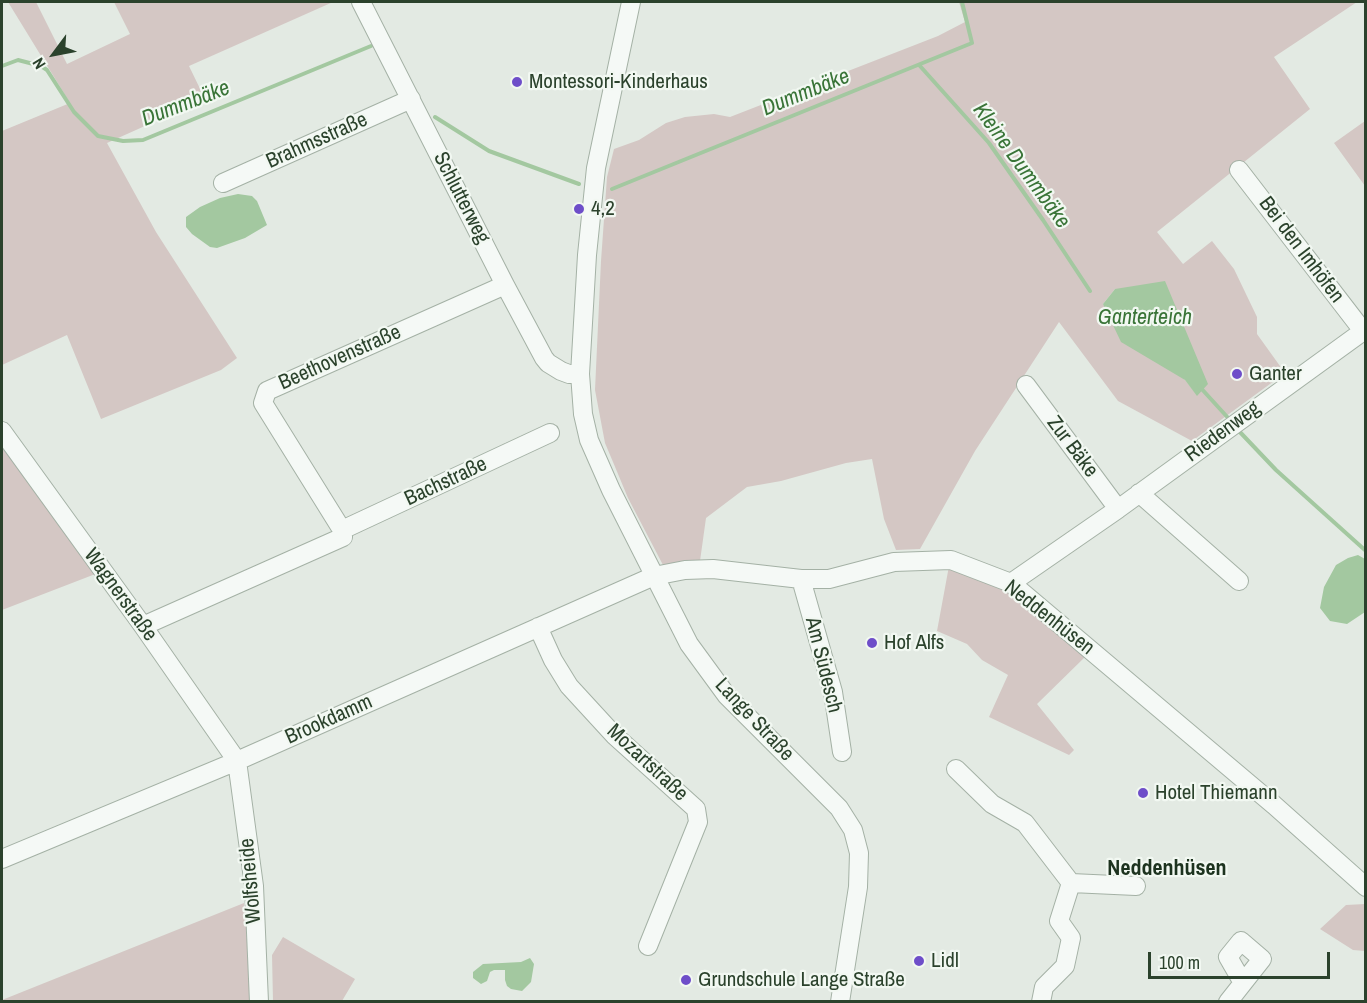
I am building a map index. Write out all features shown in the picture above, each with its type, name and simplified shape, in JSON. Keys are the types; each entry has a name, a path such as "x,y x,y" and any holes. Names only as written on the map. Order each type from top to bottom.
{"street":[{"name":"Schlutterweg","path":"361,2 534,341 548,363 569,374 580,374"},
{"name":"Lange Straße","path":"631,2 596,168 586,255 580,374 583,414 589,440 611,490 689,644 727,696 839,808 853,830 859,853 858,887 840,1002"},
{"name":"Brahmsstraße","path":"223,183 411,99"},
{"name":"Bei den Imhöfen","path":"1239,170 1364,330"},
{"name":"Beethovenstraße","path":"342,530 263,403 267,391 505,285"},
{"name":"Riedenweg","path":"1011,583 1118,509 1364,330"},
{"name":"Zur Bäke","path":"1026,385 1118,509"},
{"name":"Wagnerstraße","path":"2,430 237,761"},
{"name":"Bachstraße","path":"342,530 550,433"},
{"path":"1139,493 1239,581"},
{"path":"143,626 340,539 343,537 342,530"},
{"name":"Neddenhüsen","path":"654,576 685,570 714,569 801,579 829,579 894,562 951,560 1011,583 1274,805 1365,887"},
{"name":"Brookdamm","path":"2,859 237,761 654,576"},
{"name":"Am Südesch","path":"801,579 833,692 842,752"},
{"name":"Mozartstraße","path":"538,627 553,660 569,686 615,735 696,808 698,822 689,848 648,946"},
{"name":"Wolfsheide","path":"237,761 254,886 259,1002"},
{"path":"956,769 992,804 1025,823 1071,883 1136,886"},
{"path":"1041,1002 1044,987 1065,966 1071,938 1059,921 1071,883"},
{"path":"1228,1002 1243,983"}],"shaded area":[{"path":"8,2 36,2 67,64 130,34 114,2 333,2 189,66 205,99 107,143 156,232 237,358 221,370 101,419 67,335 2,365 2,131 70,103"},
{"path":"959,2 1357,2 1274,57 1310,109 1157,232 1183,264 1212,241 1234,269 1257,317 1257,334 1285,373 1192,441 1118,401 1059,322 975,451 920,549 896,550 884,519 872,459 747,487 706,518 700,561 663,565 628,498 605,443 595,390 607,177 614,149 639,140 666,123 685,117 714,114 730,117 938,36 965,22","holes":["1115,289 1197,395 1185,380 1103,304"]},
{"path":"1365,121 1365,186 1334,143"},
{"path":"2,438 98,573 2,610"},
{"path":"949,566 1007,590 1085,657 1037,704 1074,750 1069,755 989,717 1008,675 982,660 967,644 937,631"},
{"path":"244,903 252,1001 2,1002 2,1000"},
{"path":"1365,904 1365,951 1353,950 1320,929 1346,905"},
{"path":"283,937 355,979 342,1001 273,1001 272,955"}],"water":[{"path":"238,194 252,196 257,201 267,225 245,238 217,248 210,247 186,227 186,217 200,207 220,198"},
{"name":"Ganterteich","path":"1165,281 1208,384 1197,396 1185,380 1121,342 1103,304 1115,289"},
{"path":"1358,555 1365,559 1365,612 1347,624 1330,621 1320,608 1324,587 1336,565"},
{"path":"530,958 534,964 531,982 522,991 507,986 505,970 490,972 487,981 481,984 473,978 473,972 483,964 521,962"}],"waterway":[{"name":"Dummbäke","path":"612,189 972,43 962,2"},
{"name":"Dummbäke","path":"2,66 18,60 41,66 47,70 74,112 98,136 123,141 143,140 371,46"},
{"name":"Kleine Dummbäke","path":"920,66 989,143 1090,291"},
{"name":"Dummbäke","path":"435,117 489,151 579,184"},
{"name":"Kleine Dummbäke","path":"1199,386 1230,420"},
{"name":"Kleine Dummbäke","path":"1238,430 1276,470 1366,551"}],"place":[{"name":"Montessori-Kinderhaus","path":"517,82"},
{"name":"4,2","path":"579,209"},
{"name":"Ganter","path":"1237,374"},
{"name":"Hof Alfs","path":"872,643"},
{"name":"Hotel Thiemann","path":"1143,793"},
{"name":"Lidl","path":"919,961"},
{"name":"Grundschule Lange Straße","path":"686,980"}],"district":[{"name":"Neddenhüsen","path":"1167,869"}]}
